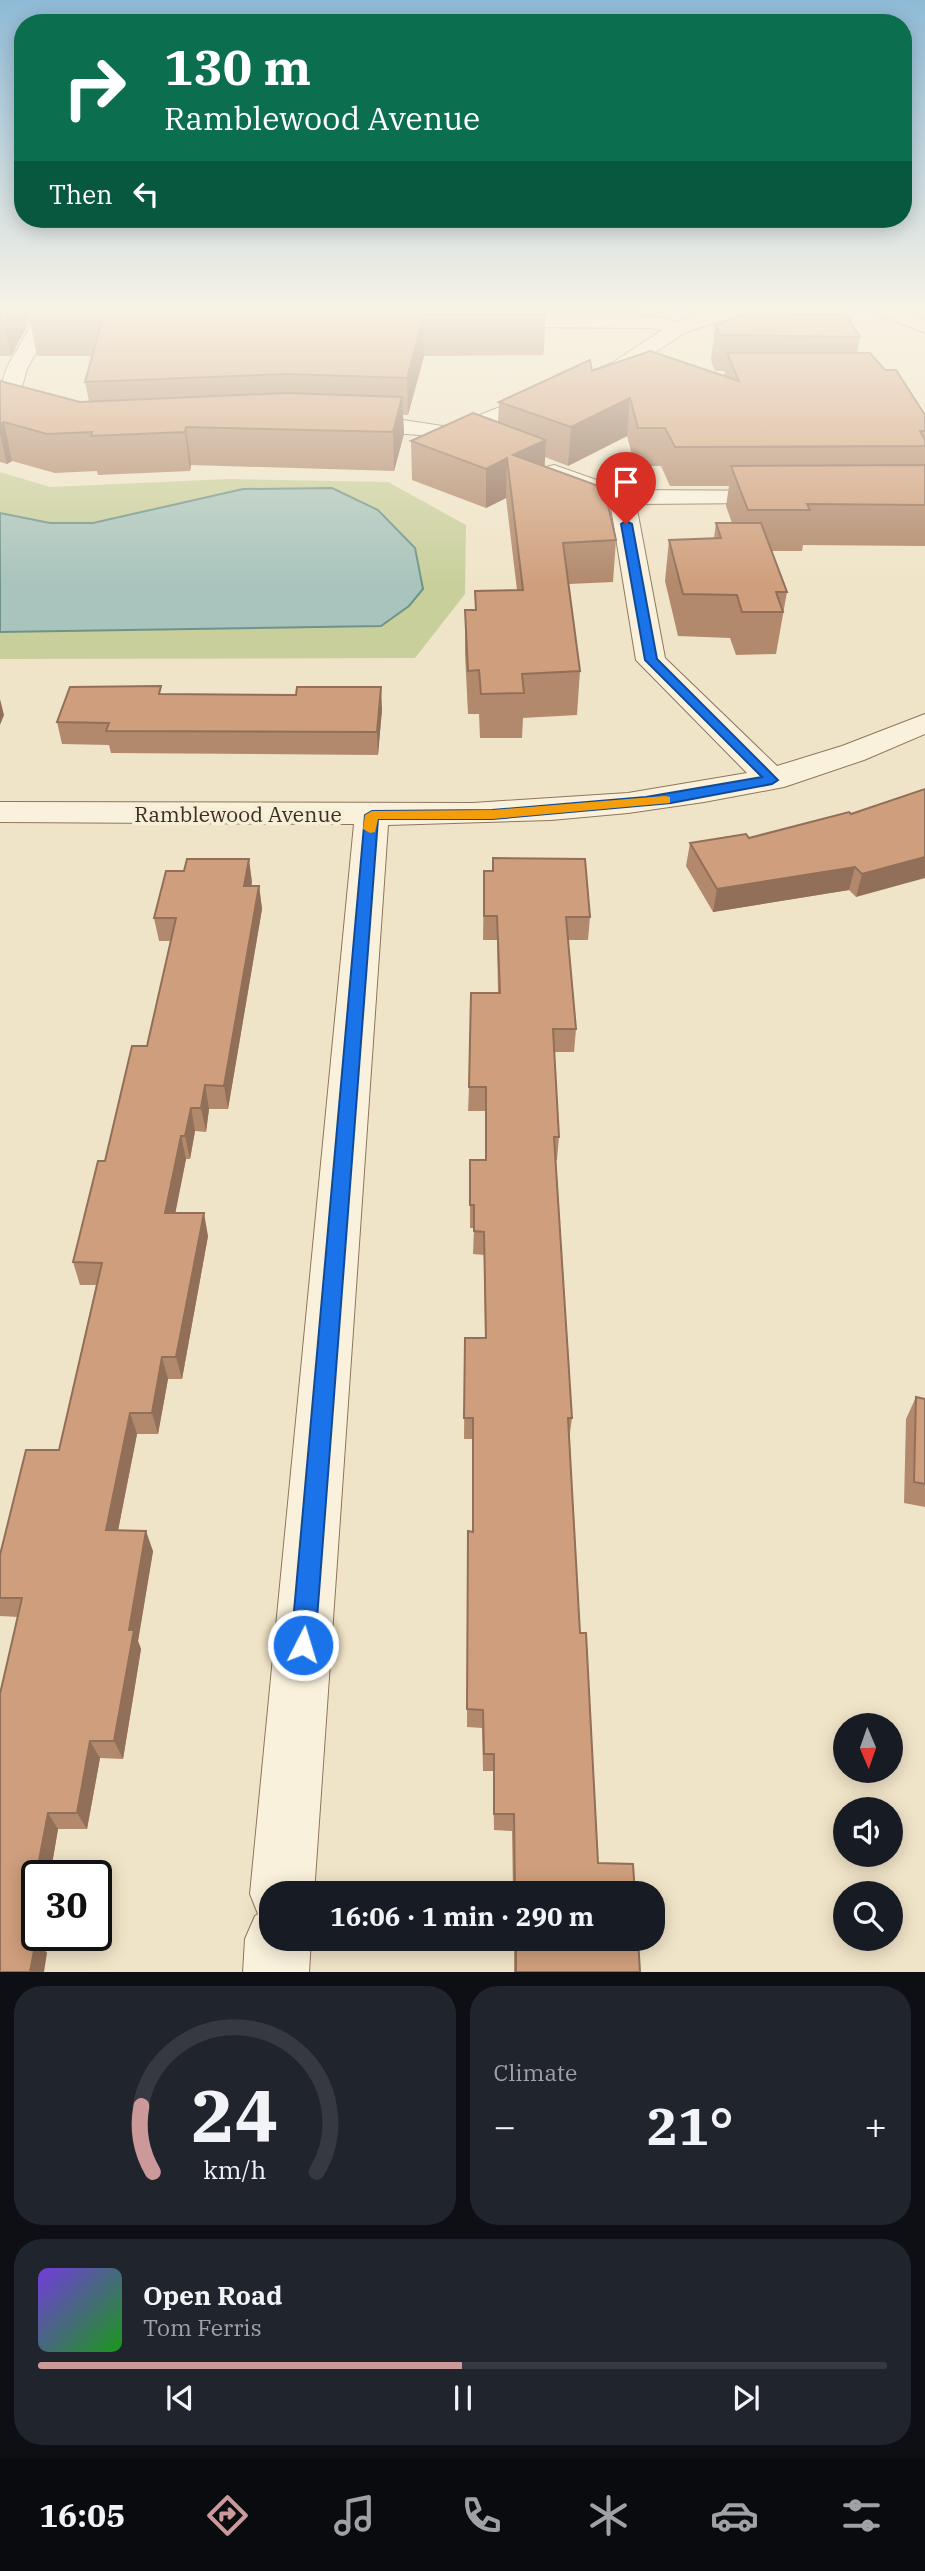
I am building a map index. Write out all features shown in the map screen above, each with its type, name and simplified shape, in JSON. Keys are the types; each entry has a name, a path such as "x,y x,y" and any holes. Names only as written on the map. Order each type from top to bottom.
{"street":[{"path":"6,400 6,405 55,418"},
{"path":"454,433 531,400"},
{"path":"329,423 409,425 454,433 506,453"},
{"path":"531,463 621,497 801,496"},
{"path":"621,497 651,660 772,780"},
{"name":"Ramblewood Avenue","path":"0,812 492,814 644,802 772,780 881,744 925,723"},
{"path":"283,1881 372,815"},
{"path":"276,1972 277,1951"}],"green space":[{"path":"0,472 50,487 228,479 388,482 466,525 465,594 415,658 0,659 0,632 380,626 423,588 415,548 378,510 153,511 93,523 50,523 0,513"}],"water":[{"path":"332,488 378,510 415,548 423,589 409,606 381,626 0,632 0,513 50,523 93,523 243,489"}],"building":[{"path":"0,400 401,400 393,432 186,427 185,432 91,436 92,432 47,434 4,422 0,424"},
{"path":"503,400 626,400 571,427 499,402"},
{"path":"631,400 915,400 925,415 925,431 920,431 925,446 675,447 665,428 638,428"},
{"path":"473,413 546,440 513,455 604,488 616,540 563,543 580,671 522,674 524,693 481,694 479,670 468,671 465,610 476,610 475,591 523,590 507,458 486,469 411,441"},
{"path":"925,465 925,505 807,504 810,510 748,510 731,466"},
{"path":"716,523 761,523 787,592 776,592 783,612 742,612 737,595 683,594 669,540 721,538"},
{"path":"161,686 159,694 296,695 297,687 381,687 377,732 106,731 109,723 57,722 70,687"},
{"path":"925,789 925,857 862,874 855,867 717,889 690,843 746,834 749,838 849,812 851,814"},
{"path":"493,858 585,859 590,917 566,917 576,1029 553,1029 559,1137 554,1137 572,1418 568,1418 580,1633 586,1633 598,1863 633,1864 634,1881 515,1881 514,1814 494,1814 494,1754 484,1754 483,1710 467,1709 468,1531 473,1532 473,1418 464,1418 465,1338 486,1338 484,1232 474,1231 474,1205 470,1205 470,1160 486,1160 486,1087 469,1087 471,993 500,993 497,916 484,916 484,871 493,871"},
{"path":"187,859 249,859 244,886 259,886 224,1086 205,1085 201,1108 191,1108 185,1136 181,1136 165,1213 204,1213 176,1357 162,1357 152,1413 130,1413 106,1530 146,1531 129,1630 134,1630 114,1741 90,1741 77,1813 48,1813 39,1860 21,1860 21,1951 34,1951 30,1972 0,1972 0,1694 22,1598 0,1598 0,1555 26,1450 59,1450 102,1263 73,1262 98,1161 105,1161 132,1046 147,1046 176,918 154,918 166,871 184,871"},
{"path":"916,1397 925,1399 925,1484 914,1482"},
{"path":"516,1951 639,1951 640,1972 516,1972"}],"slow traffic":[{"path":"370,829 372,815 492,814 665,800"}],"route":[{"path":"303,1645 372,815 492,814 646,802 772,780 651,660 626,524"}]}
